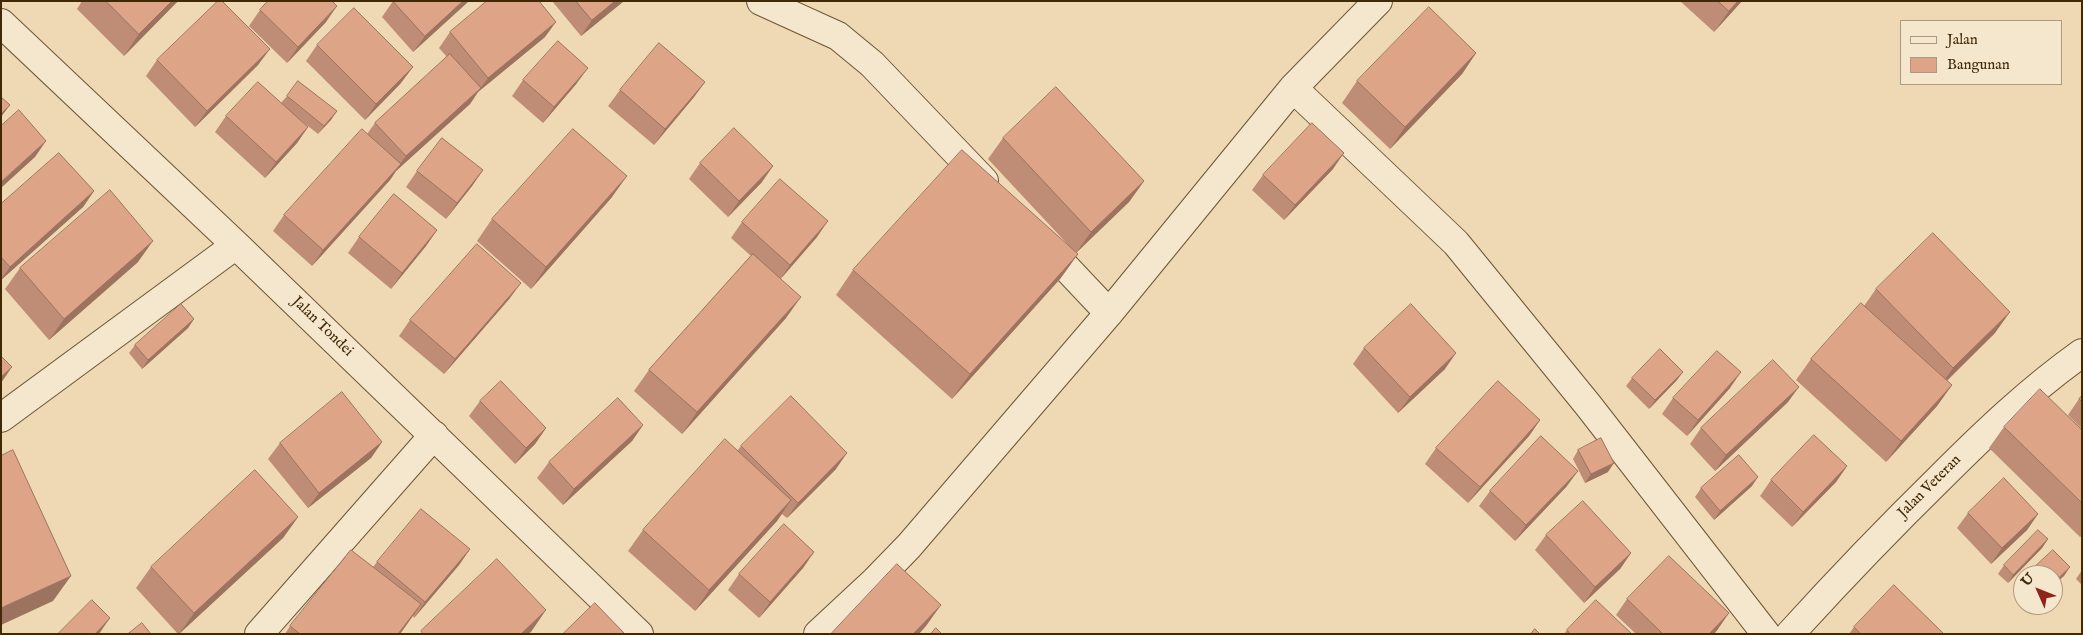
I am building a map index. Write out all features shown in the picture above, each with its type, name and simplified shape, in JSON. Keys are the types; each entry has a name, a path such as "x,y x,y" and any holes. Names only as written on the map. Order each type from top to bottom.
{"street":[{"path":"760,1 838,36 872,64 1001,199"},
{"path":"818,634 909,546 1109,313 1293,88 1378,1"},
{"name":"Jalan Tondei","path":"1,23 236,245 639,634"},
{"path":"1293,88 1456,243 1588,405 1766,634"},
{"path":"1021,220 1109,313"},
{"path":"1,418 236,245"},
{"name":"Jalan Veteran","path":"1790,634 1866,550 2004,415 2050,375 2082,353"},
{"path":"259,634 434,435"}],"building":[{"path":"106,1 172,1 139,34"},
{"path":"218,1 222,1 270,49 207,111 157,60"},
{"path":"268,1 332,1 337,6 298,47 260,10"},
{"path":"393,1 463,1 425,36"},
{"path":"487,1 539,1 556,22 488,78 450,32"},
{"path":"576,1 615,1 592,20"},
{"path":"1718,1 1738,1 1729,11"},
{"path":"1429,7 1476,53 1405,127 1357,81"},
{"path":"354,8 413,67 376,104 317,45"},
{"path":"558,41 588,68 554,107 523,80"},
{"path":"659,43 705,82 665,129 620,90"},
{"path":"450,54 481,88 406,156 375,123"},
{"path":"298,81 337,111 324,126 287,96"},
{"path":"258,82 308,127 276,162 226,116"},
{"path":"1056,87 1144,181 1091,232 1003,138"},
{"path":"1,97 10,105 1,114"},
{"path":"19,110 46,141 1,182 1,126"},
{"path":"1312,123 1344,153 1295,205 1263,175"},
{"path":"734,128 773,166 739,201 700,163"},
{"path":"362,129 401,164 323,250 284,215"},
{"path":"573,129 627,176 546,267 492,219"},
{"path":"442,138 483,170 457,203 417,171"},
{"path":"962,150 1078,254 970,374 853,270"},
{"path":"59,153 94,191 10,267 1,257 1,204"},
{"path":"780,179 828,221 790,265 742,222"},
{"path":"110,190 153,241 64,319 20,268"},
{"path":"394,194 437,230 402,273 359,237"},
{"path":"1933,233 2010,312 1953,368 1876,289"},
{"path":"477,244 521,283 455,359 410,320"},
{"path":"753,254 801,297 697,412 649,370"},
{"path":"1861,303 1952,385 1901,441 1811,359"},
{"path":"181,304 194,319 148,360 135,345"},
{"path":"1411,304 1456,353 1410,397 1364,348"},
{"path":"1660,349 1683,372 1655,400 1632,378"},
{"path":"1717,351 1741,372 1698,420 1673,398"},
{"path":"1,356 12,367 1,377"},
{"path":"1773,360 1799,387 1726,455 1701,428"},
{"path":"501,381 546,428 526,448 480,401"},
{"path":"1498,381 1540,420 1480,487 1436,448"},
{"path":"2040,389 2082,430 2082,503 2004,427"},
{"path":"342,392 382,442 319,493 280,443"},
{"path":"791,396 847,453 798,503 741,446"},
{"path":"618,398 643,425 574,489 549,462"},
{"path":"1814,435 1847,466 1803,512 1771,480"},
{"path":"1541,436 1578,471 1526,525 1490,491"},
{"path":"1601,438 1614,463 1591,474 1578,450"},
{"path":"725,439 791,500 709,590 643,530"},
{"path":"13,450 71,576 1,608 1,456"},
{"path":"1739,455 1758,477 1720,511 1701,488"},
{"path":"255,470 298,517 194,613 151,567"},
{"path":"2004,478 2038,514 2002,548 1968,513"},
{"path":"1583,501 1631,553 1595,587 1546,535"},
{"path":"421,509 470,549 425,602 377,562"},
{"path":"784,524 814,552 770,602 739,574"},
{"path":"2038,530 2048,539 2023,565 2013,565 2013,575 2004,565"},
{"path":"351,550 421,604 398,634 300,634 290,626"},
{"path":"2053,550 2070,567 2063,574 2063,565 2037,565"},
{"path":"1669,556 1729,613 1709,634 1663,634 1627,599"},
{"path":"497,559 546,610 521,634 423,634 421,631"},
{"path":"897,564 941,605 913,634 831,634"},
{"path":"1894,585 1944,634 1861,634 1854,627"},
{"path":"92,600 110,618 95,634 58,634"},
{"path":"1596,600 1632,634 1570,634 1567,630"},
{"path":"595,603 625,634 563,634"},
{"path":"142,623 151,634 128,634"},
{"path":"936,628 942,634 931,634"},
{"path":"1535,629 1540,634 1531,634"}]}
